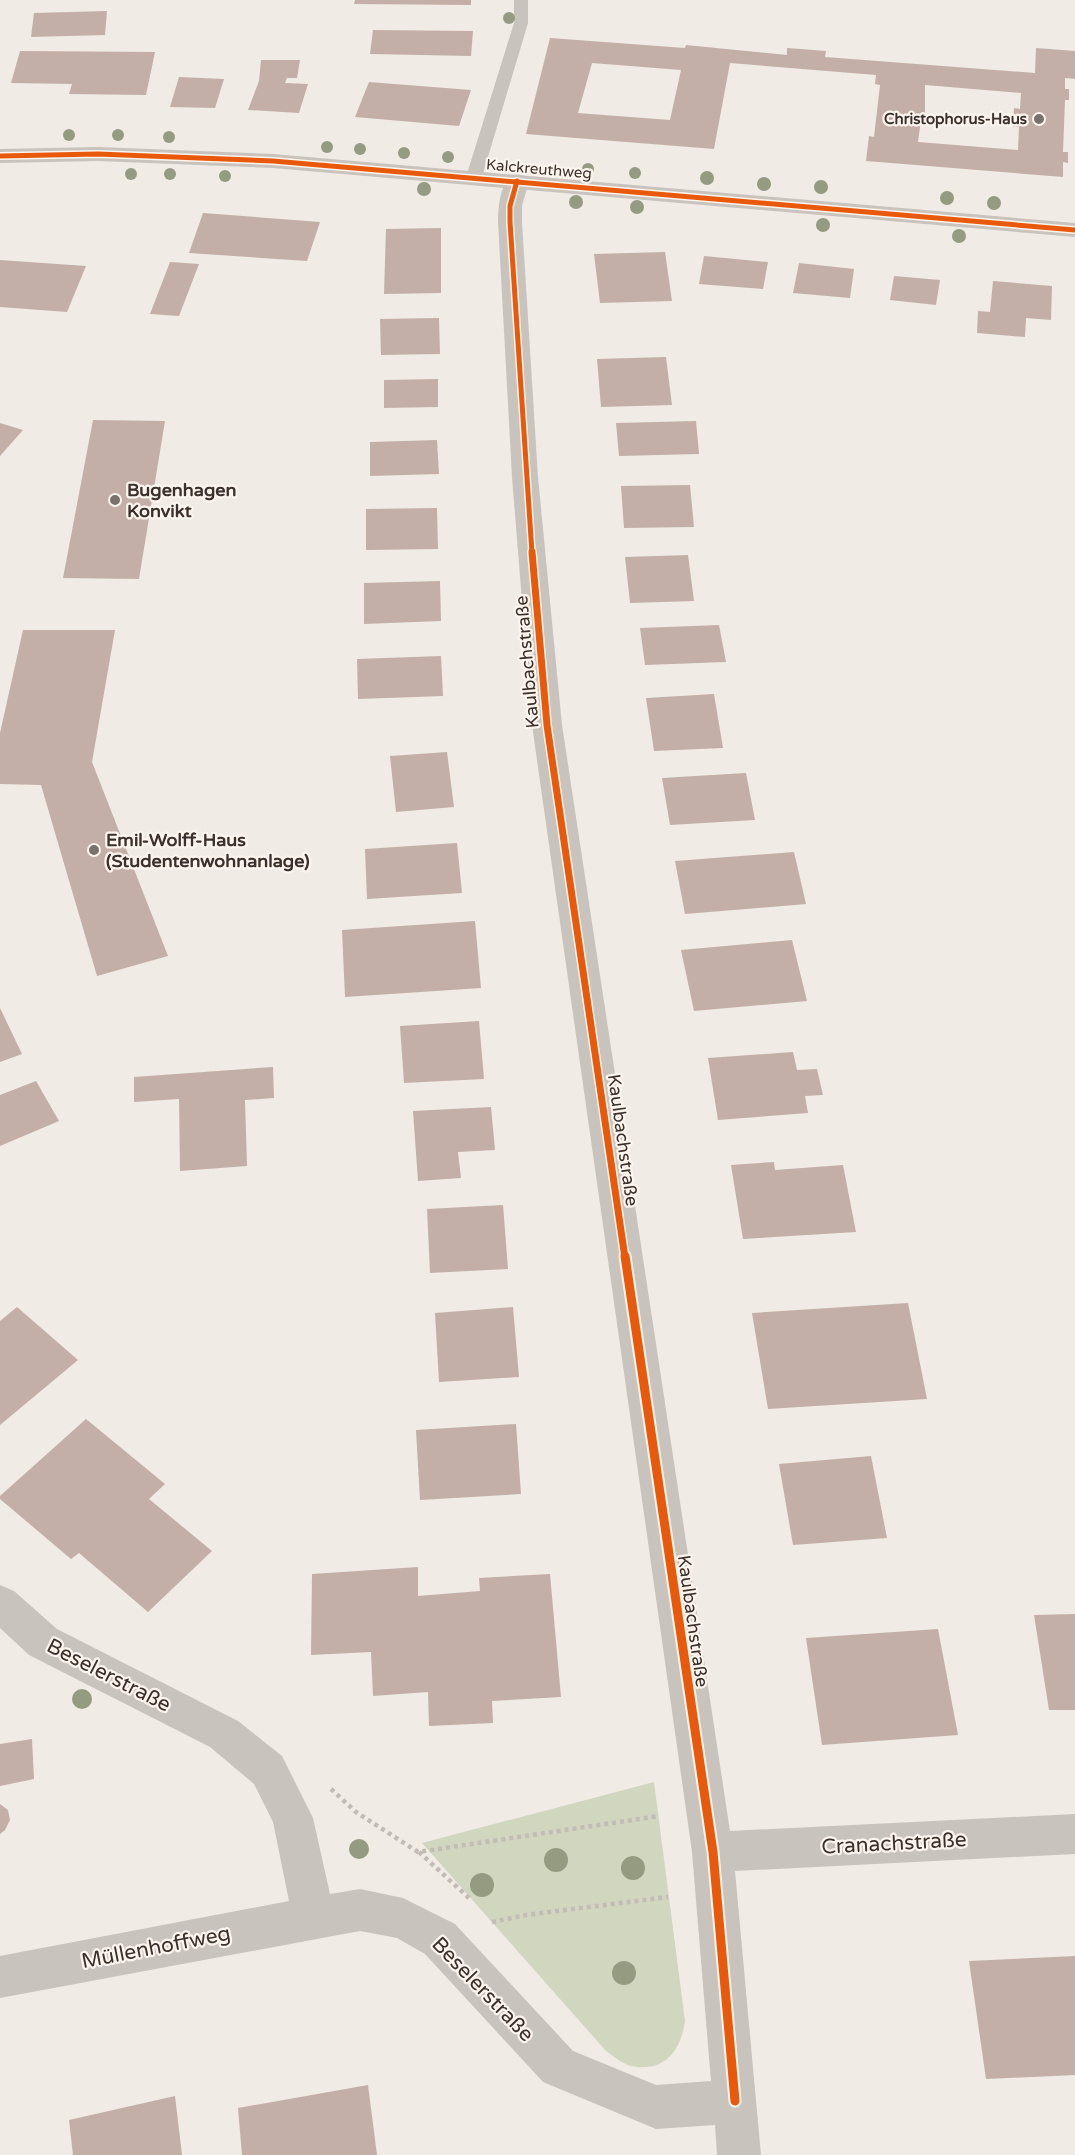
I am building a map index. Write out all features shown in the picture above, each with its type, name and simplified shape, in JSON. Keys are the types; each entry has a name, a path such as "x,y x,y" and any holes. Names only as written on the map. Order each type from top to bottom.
{"street":[{"name":"Kalckreuthweg","path":"0,156 195,157 474,177 1075,230"},
{"name":"Kaulbachstraße","path":"517,181 510,206 510,222 525,477 547,725 715,1871 735,2101"},
{"name":"Beselerstraße","path":"0,1603 43,1642 224,1734 268,1770 293,1818 306,1875 312,1917 360,1911 403,1919 440,1939 558,2067 656,2107 735,2101"},
{"name":"Cranachstraße","path":"715,1871 1075,1834"},
{"name":"Müllenhoffweg","path":"0,1977 312,1917"},
{"path":"735,2101 739,2155"}],"lane":[{"path":"474,177 521,23 521,0"}],"path":[{"path":"283,1798 332,1789 356,1812 418,1852 477,1906"},
{"path":"418,1852 705,1811"},
{"path":"440,1939 494,1921 715,1871"},
{"path":"486,1913 494,1921"}],"green space":[{"path":"654,1782 685,2021 680,2041 669,2057 653,2066 643,2067 628,2065 606,2051 422,1843"}],"building":[{"path":"355,0 471,0 471,5 354,4"},
{"path":"107,11 105,35 31,37 34,13"},
{"path":"373,30 473,31 471,56 370,54"},
{"path":"550,38 685,48 686,45 787,55 787,48 826,51 825,57 1035,73 1036,48 1075,51 1075,79 1065,78 1065,89 1069,89 1069,100 1065,100 1063,152 1068,152 1068,163 1063,162 1063,177 866,161 869,136 874,137 880,85 875,84 876,75 730,63 714,149 526,134","holes":["592,63 681,70 670,120 578,113","925,85 1021,93 1020,109 1014,108 1013,127 1019,127 1018,150 918,142 921,119 925,119"]},
{"path":"20,51 155,52 146,95 69,94 72,84 11,83"},
{"path":"261,60 300,60 297,78 287,78 285,83 308,84 299,113 248,110 259,81"},
{"path":"179,77 224,79 215,108 170,107"},
{"path":"369,82 471,90 459,126 355,117"},
{"path":"203,213 320,222 307,261 189,253"},
{"path":"441,228 441,293 384,294 386,229"},
{"path":"665,252 672,301 600,303 594,254"},
{"path":"704,256 768,262 763,289 699,284"},
{"path":"0,260 86,266 67,312 0,307"},
{"path":"170,262 199,264 179,316 150,314"},
{"path":"799,263 854,269 850,298 793,293"},
{"path":"894,276 940,280 936,305 890,300"},
{"path":"993,281 1052,286 1051,320 1026,318 1025,337 977,333 978,311 990,312"},
{"path":"439,318 440,354 381,355 380,319"},
{"path":"666,357 672,405 601,407 597,359"},
{"path":"438,379 438,407 384,408 384,380"},
{"name":"Bugenhagen Konvikt","path":"93,420 165,421 139,579 63,578"},
{"path":"696,421 699,454 619,456 616,423"},
{"path":"0,423 23,430 0,456"},
{"path":"437,440 439,474 370,476 370,442"},
{"path":"690,485 694,527 624,528 621,486"},
{"path":"437,508 438,549 366,550 366,509"},
{"path":"688,555 694,601 630,603 625,557"},
{"path":"440,581 441,621 364,624 364,583"},
{"path":"719,625 726,662 645,665 640,628"},
{"name":"Emil-Wolff-Haus (Studentenwohnanlage)","path":"23,630 115,630 92,762 168,956 97,976 41,785 0,784 0,733"},
{"path":"441,656 443,696 358,699 357,659"},
{"path":"714,694 723,748 654,751 646,698"},
{"path":"447,752 454,807 396,812 390,756"},
{"path":"746,773 755,820 670,825 662,778"},
{"path":"457,843 462,893 367,899 365,849"},
{"path":"794,852 806,904 685,914 675,861"},
{"path":"475,921 481,988 345,997 342,930"},
{"path":"792,940 807,1001 694,1011 681,950"},
{"path":"0,1008 22,1054 0,1062"},
{"path":"479,1021 484,1079 404,1083 400,1026"},
{"path":"793,1052 797,1070 817,1069 823,1095 805,1096 808,1113 718,1120 708,1058"},
{"path":"273,1067 274,1098 245,1100 247,1166 180,1171 179,1099 134,1102 134,1077"},
{"path":"36,1081 59,1121 0,1146 0,1095"},
{"path":"491,1107 495,1150 458,1152 461,1178 418,1181 413,1111"},
{"path":"774,1162 775,1170 843,1165 856,1232 743,1239 731,1165"},
{"path":"503,1205 508,1269 430,1273 427,1209"},
{"path":"908,1303 927,1399 768,1409 752,1313"},
{"path":"17,1307 78,1360 0,1425 0,1321"},
{"path":"513,1307 519,1377 439,1382 435,1313"},
{"path":"86,1419 165,1484 149,1499 212,1551 148,1612 79,1553 71,1559 0,1499 0,1496"},
{"path":"516,1424 521,1494 420,1500 416,1430"},
{"path":"871,1456 887,1538 793,1545 779,1464"},
{"path":"418,1567 418,1596 480,1591 479,1578 550,1574 561,1697 492,1701 493,1723 429,1726 428,1692 373,1696 371,1652 311,1655 312,1574"},
{"path":"1075,1614 1075,1710 1049,1710 1034,1615"},
{"path":"938,1629 958,1735 822,1745 806,1638"},
{"path":"32,1739 34,1779 0,1786 0,1744"},
{"path":"0,1804 8,1810 10,1820 0,1834"},
{"path":"1075,1956 1075,2075 986,2079 969,1961"},
{"path":"368,2085 377,2155 242,2155 238,2108"},
{"path":"175,2096 182,2155 73,2155 69,2120"}],"cycle path":[{"path":"0,156 98,154 273,161 1075,230"},
{"path":"517,181 510,206 510,222 525,477 547,725 713,1852 735,2101"}],"place":[{"name":"Christophorus-Haus","path":"1039,119"},
{"name":"Bugenhagen Konvikt","path":"115,500"},
{"name":"Emil-Wolff-Haus (Studentenwohnanlage)","path":"94,850"}]}
